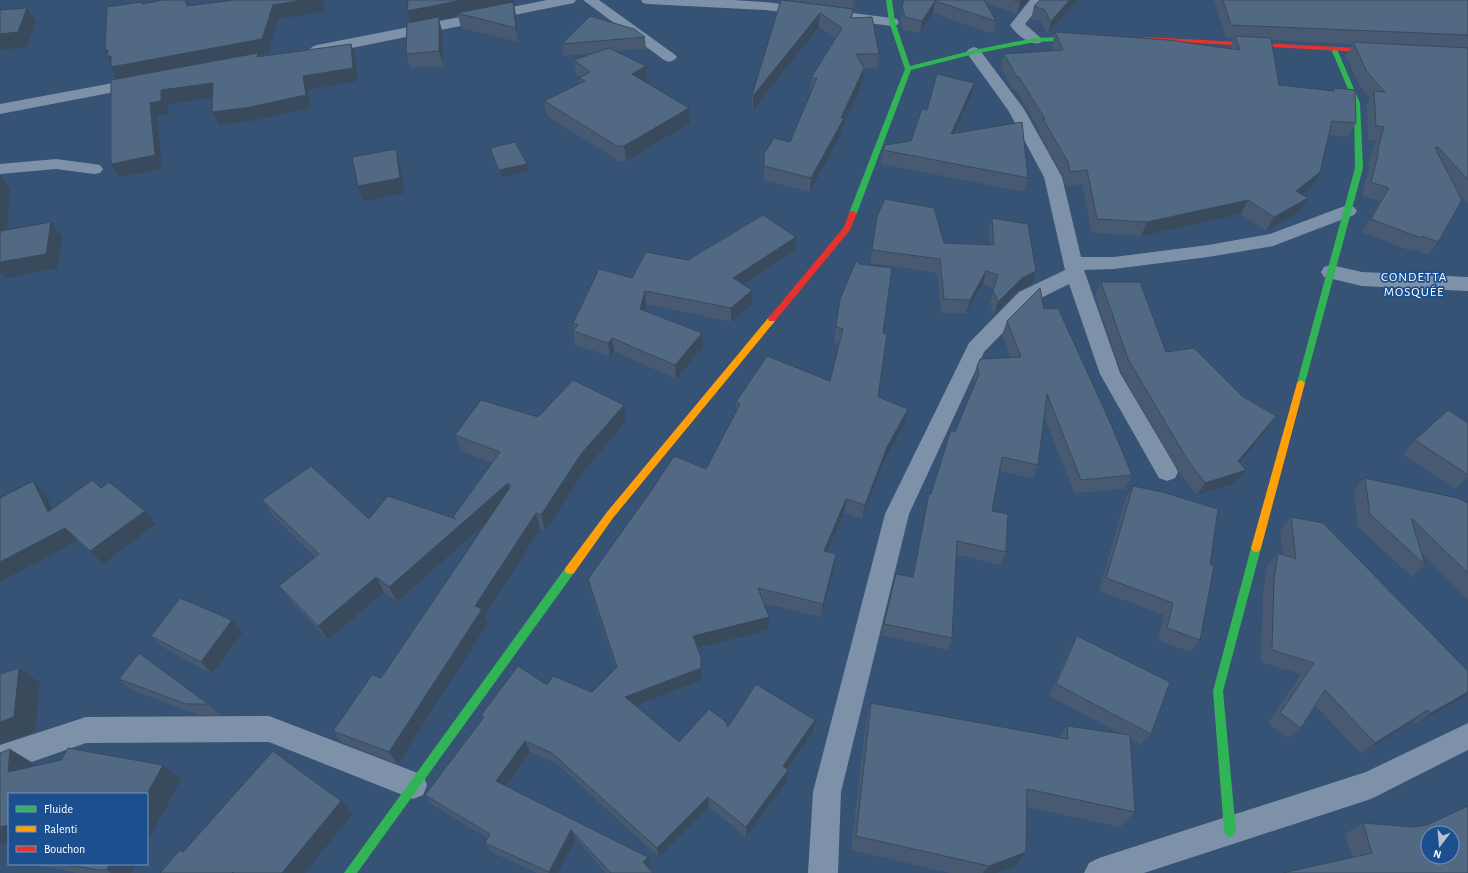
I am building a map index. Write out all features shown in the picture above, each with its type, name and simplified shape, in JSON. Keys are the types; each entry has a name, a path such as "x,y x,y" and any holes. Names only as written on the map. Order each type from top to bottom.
{"street":[{"path":"300,53 569,0"},
{"path":"590,0 669,57"},
{"path":"648,0 765,6 892,22"},
{"path":"350,873 610,515 847,228 908,69 892,22 889,0"},
{"path":"1035,40 1017,25 1038,0"},
{"path":"908,69 974,52 1035,40 1096,38"},
{"path":"1136,39 1389,51"},
{"path":"1230,831 1218,691 1359,168 1357,103 1334,49"},
{"path":"974,52 1016,110 1053,177 1074,269 1110,374 1167,472"},
{"path":"0,109 154,80"},
{"path":"0,169 56,164 94,169"},
{"path":"822,873 827,792 897,514 976,348 1026,297 1074,269 1208,251 1272,240 1348,211"},
{"path":"1331,272 1362,279 1468,284"},
{"path":"0,760 86,730 269,728 413,785"},
{"path":"1099,873 1371,785 1468,736"}],"building":[{"path":"163,0 185,0 187,6 234,0 305,0 273,5 262,39 111,67 111,56 107,56 108,50 105,50 107,7 142,2 142,4"},
{"path":"408,0 463,0 407,11"},
{"path":"781,0 853,9 851,18 872,17 879,54 856,54 864,68 841,118 844,118 811,178 764,166 764,154 774,138 790,142 817,78 811,78 842,28 820,13 753,96 752,95"},
{"path":"904,0 984,0 996,21 935,1 922,21 905,17 902,6"},
{"path":"1040,0 1070,0 1050,21 1045,10 1034,6"},
{"path":"1223,0 1468,0 1468,35 1231,25"},
{"path":"513,2 516,28 457,13"},
{"path":"27,8 18,32 0,34 0,10"},
{"path":"590,16 634,29 645,37 562,44"},
{"path":"439,17 439,51 406,54 407,23"},
{"path":"1055,32 1168,40 1240,50 1235,36 1271,38 1279,85 1334,91 1333,88 1355,90 1356,123 1332,121 1320,172 1296,191 1308,198 1274,217 1248,200 1147,222 1097,219 1087,170 1070,172 1068,162 1043,119 1045,119 1019,77 1017,77 1004,54 1063,50"},
{"path":"1353,42 1468,48 1468,180 1438,147 1435,148 1462,200 1438,242 1422,236 1421,238 1371,219 1389,188 1371,182 1384,127 1376,126 1374,91 1385,92 1367,72"},
{"path":"351,44 353,68 303,76 306,95 245,108 212,112 213,83 161,90 161,101 150,103 155,155 111,164 111,80 258,53 257,57"},
{"path":"609,48 646,66 632,74 689,108 624,146 617,146 544,101 585,81 579,78 590,72 574,60"},
{"path":"937,74 974,83 951,134 1022,122 1028,178 883,150 885,145 911,141 922,109 927,110"},
{"path":"515,142 527,164 499,170 490,148"},
{"path":"396,149 400,178 358,186 352,157"},
{"path":"885,199 934,208 944,243 994,245 992,218 1028,224 1036,271 1022,278 998,302 993,290 998,275 986,271 970,300 944,299 940,259 872,250 877,216"},
{"path":"763,215 796,237 733,278 752,290 731,308 645,291 640,309 702,333 675,365 612,338 608,343 573,331 578,325 573,323 599,269 632,278 646,252 688,260"},
{"path":"51,222 46,254 0,262 1,231"},
{"path":"857,261 859,264 892,268 883,333 887,334 878,397 908,409 887,447 865,505 846,499 824,551 836,554 823,604 758,588 769,617 693,636 701,657 701,668 625,697 679,742 709,709 726,722 728,727 756,684 815,720 783,766 788,770 746,827 708,797 657,848 552,753 525,741 496,781 648,857 643,862 653,873 611,873 571,830 549,872 485,843 490,834 425,795 484,717 481,715 518,666 547,685 553,676 592,692 617,667 588,579 651,491 674,456 706,469 740,404 736,402 767,356 830,381 843,329 836,327 840,299"},
{"path":"1101,282 1140,282 1166,352 1194,348 1242,396 1276,416 1238,461 1246,470 1205,483 1187,459 1128,359"},
{"path":"1040,288 1044,309 1058,308 1110,422 1132,475 1081,480 1047,394 1038,465 1002,457 992,511 1008,514 1006,552 957,541 952,638 884,624 896,574 913,577 929,494 931,494 951,430 955,432 979,374 977,366 980,359 1021,357 1007,321"},
{"path":"573,380 624,405 581,454 541,515 536,513 475,606 482,609 389,752 333,731 372,675 381,678 511,486 508,483 389,587 376,577 318,626 279,586 319,554 262,500 311,466 369,519 388,496 456,519 453,517 500,452 455,435 481,400 538,417"},
{"path":"1448,410 1468,423 1468,475 1415,440"},
{"path":"1365,478 1457,498 1468,503 1468,573 1411,518 1425,565 1370,514"},
{"path":"92,480 101,488 109,482 145,511 90,551 65,528 0,562 0,498 33,481 48,512"},
{"path":"1133,486 1162,492 1218,509 1210,564 1214,566 1200,640 1167,628 1173,603 1106,578"},
{"path":"1291,517 1323,523 1468,671 1468,692 1431,713 1428,710 1375,743 1325,690 1301,728 1280,713 1314,663 1272,650 1274,580 1278,553 1296,559"},
{"path":"180,598 232,620 201,662 151,636"},
{"path":"1077,636 1170,682 1151,734 1056,684"},
{"path":"139,653 208,704 186,704 119,679"},
{"path":"19,668 14,717 0,722 0,674"},
{"path":"871,703 1068,739 1067,726 1130,735 1135,812 1027,789 1026,852 989,866 856,836"},
{"path":"68,748 163,765 148,793 8,793 8,825 0,827 0,753 10,749 8,772 61,760"},
{"path":"273,751 341,801 282,873 160,873 180,850 183,852"},
{"path":"1468,806 1468,873 1283,873 1372,853 1363,823 1413,827 1420,826 1420,865 1460,865 1460,825 1427,825"},
{"path":"70,865 109,865 106,870"}],"traffic: fast":[{"path":"889,0 892,22 908,69"},
{"path":"853,213 908,69 974,52 1035,40 1083,38"},
{"path":"1301,383 1359,168 1357,103 1334,49"},
{"path":"1230,831 1218,691 1256,548"},
{"path":"350,873 570,570"}],"traffic: slow":[{"path":"570,570 610,515 772,319"},
{"path":"1256,548 1301,383"}],"traffic: jam":[{"path":"1144,39 1379,51"},
{"path":"772,319 847,228 853,213"}],"district":[{"name":"СONDETTA MOSQUÉE","path":"1414,284"}]}
